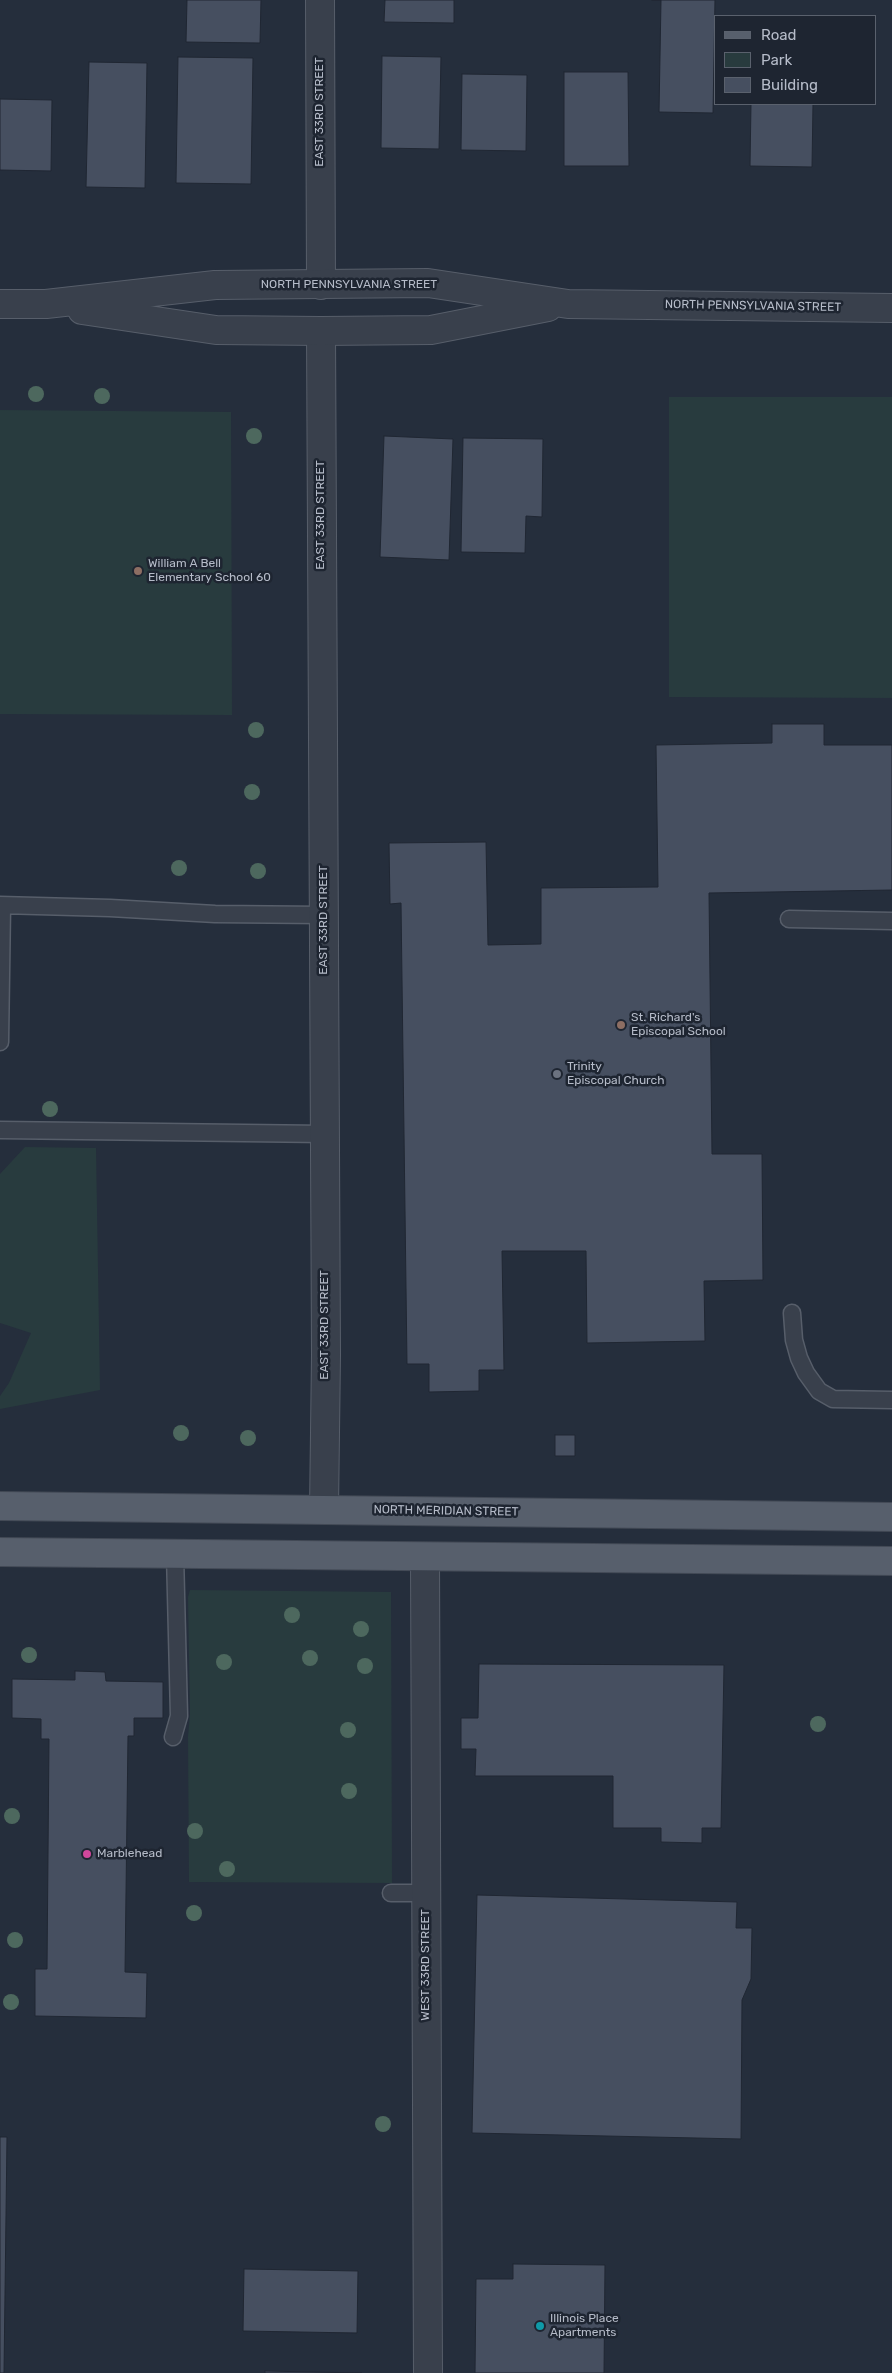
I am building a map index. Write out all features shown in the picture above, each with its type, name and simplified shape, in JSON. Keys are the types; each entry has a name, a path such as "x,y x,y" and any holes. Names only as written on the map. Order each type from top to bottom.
{"main road":[{"name":"NORTH MERIDIAN STREET","path":"0,1506 892,1516"},
{"path":"0,1552 892,1561"}],"street":[{"name":"EAST 33RD STREET","path":"320,0 321,285"},
{"name":"NORTH PENNSYLVANIA STREET","path":"0,304 46,304 215,285 428,283 568,304 892,308"},
{"name":"NORTH PENNSYLVANIA STREET","path":"46,304 216,330 321,331 431,330 568,304"},
{"name":"EAST 33RD STREET","path":"321,331 325,1134 324,1510"},
{"name":"WEST 33RD STREET","path":"425,1556 428,2373"}],"lane":[{"path":"0,1042 1,906 110,908 215,914 324,915"},
{"path":"789,919 892,921"},
{"path":"0,1130 325,1134"},
{"path":"792,1313 794,1340 799,1358 806,1373 819,1391 833,1399 892,1400"},
{"path":"172,1737 179,1716 175,1554"},
{"path":"391,1893 426,1893"}],"green space":[{"path":"669,397 892,397 892,698 669,697"},
{"path":"0,410 231,412 232,715 0,714"},
{"path":"25,1147 96,1148 100,1390 0,1409 0,1396 9,1383 31,1333 0,1323 0,1174"},
{"path":"190,1590 391,1592 392,1883 189,1882 188,1737 190,1714 188,1597"}],"building":[{"path":"187,0 261,0 260,43 186,42"},
{"path":"385,0 454,0 454,23 384,22"},
{"path":"661,0 715,0 713,113 659,112"},
{"path":"382,56 441,57 439,149 381,148"},
{"path":"178,57 253,58 251,184 176,183"},
{"path":"89,62 147,63 145,188 86,187"},
{"path":"564,72 628,72 629,166 564,166"},
{"path":"462,74 527,75 526,151 461,150"},
{"path":"0,99 52,100 51,171 0,170"},
{"path":"751,105 813,105 812,167 750,166"},
{"path":"384,436 453,439 449,560 380,557"},
{"path":"463,438 543,439 542,517 526,516 525,553 461,552"},
{"name":"Trinity Episcopal Church","path":"772,724 824,724 824,745 892,745 892,890 709,893 712,1154 762,1154 763,1280 704,1281 705,1341 587,1343 586,1251 502,1251 504,1370 479,1370 479,1391 429,1392 429,1364 407,1364 401,903 390,904 389,843 486,842 488,945 541,944 541,888 658,887 656,745 772,743"},
{"path":"555,1435 575,1435 575,1456 555,1456"},
{"path":"479,1664 724,1665 721,1828 702,1828 702,1843 661,1842 661,1828 613,1828 613,1776 475,1776 476,1749 461,1749 461,1718 478,1718"},
{"name":"Marblehead","path":"75,1671 105,1672 106,1681 163,1682 163,1718 134,1718 134,1736 128,1736 125,1972 147,1973 146,2018 35,2016 35,1969 47,1969 49,1739 41,1739 41,1719 12,1718 12,1679 75,1680"},
{"path":"477,1895 737,1902 736,1928 752,1928 751,1979 742,2000 741,2139 472,2133"},
{"path":"0,2137 7,2137 4,2373 0,2373"},
{"name":"Illinois Place Apartments","path":"513,2264 605,2265 604,2373 475,2373 476,2279 513,2279"},
{"path":"244,2269 358,2271 357,2333 243,2331"},
{"path":"265,2371 362,2373 265,2373"}],"place":[{"name":"William A Bell Elementary School 60","path":"138,571"},
{"name":"St. Richard's Episcopal School","path":"621,1025"},
{"name":"Trinity Episcopal Church","path":"557,1074"},
{"name":"Marblehead","path":"87,1854"},
{"name":"Illinois Place Apartments","path":"540,2326"}]}
